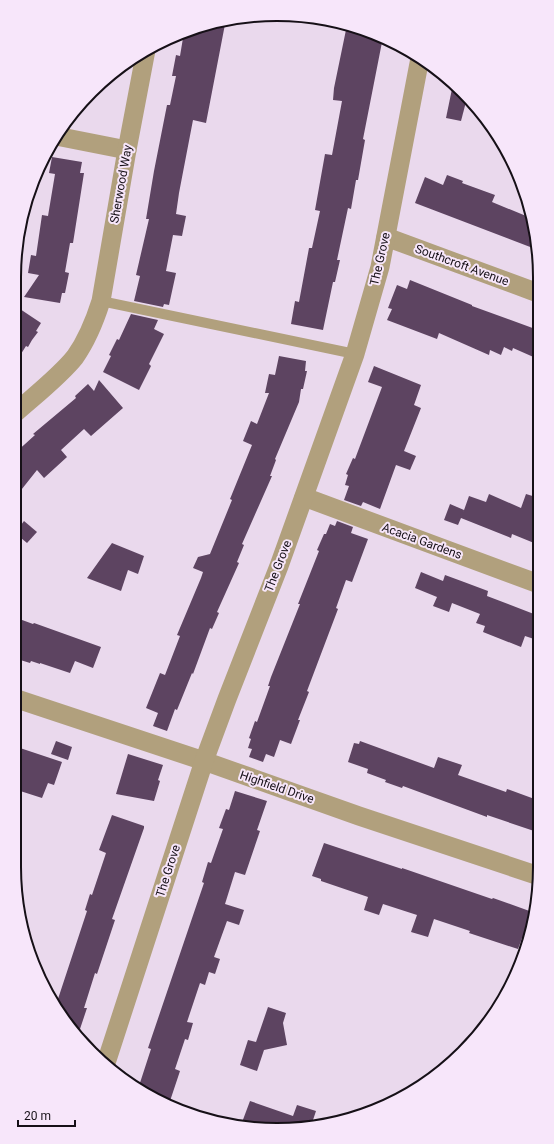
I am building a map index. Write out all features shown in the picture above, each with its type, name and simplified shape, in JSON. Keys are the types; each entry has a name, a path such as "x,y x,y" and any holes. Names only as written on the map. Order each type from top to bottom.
{"street":[{"name":"Sherwood Way","path":"21,408 66,367 82,345 98,310 145,58"},
{"name":"The Grove","path":"107,1058 204,761 304,497 356,354 386,237 419,64"},
{"path":"63,137 127,150"},
{"name":"Southcroft Avenue","path":"386,237 533,291"},
{"name":"Acacia Gardens","path":"304,497 533,582"},
{"name":"Highfield Drive","path":"21,700 204,761 366,818 533,874"}],"lane":[{"path":"98,310 356,354"}],"building":[{"path":"225,27 206,123 193,120 176,214 186,216 182,236 173,235 166,271 176,273 169,305 164,304 163,307 134,301 140,276 136,275 149,219 146,219 154,171 167,105 170,105 176,76 172,76 176,55 180,56 183,39"},
{"path":"346,31 382,43 363,139 365,140 358,180 356,180 351,209 348,208 337,260 340,260 335,282 333,282 323,330 291,324 295,301 299,302 309,248 312,248 320,211 315,210 325,154 332,155 342,101 333,100"},
{"path":"452,90 465,104 461,121 446,118"},
{"path":"52,157 82,162 80,173 84,173 73,243 70,243 65,272 69,273 65,293 62,293 60,303 24,297 39,275 28,273 31,255 36,256 42,215 48,216 55,174 49,173"},
{"path":"447,175 463,181 462,183 495,195 492,202 525,216 531,247 415,203 425,177 443,185"},
{"path":"410,280 472,306 533,328 533,357 513,348 512,351 504,347 501,355 490,350 489,355 439,333 437,339 387,320 392,309 388,308 397,285 407,289"},
{"path":"21,310 41,323 36,331 38,332 28,347 26,346 21,354"},
{"path":"131,314 158,320 154,329 164,334 149,364 151,366 139,390 103,372 111,356 109,355 117,339 119,340"},
{"path":"279,356 306,361 305,371 307,371 303,389 301,389 299,402 275,459 276,460 270,476 272,476 242,544 244,545 237,562 239,563 217,612 219,613 212,629 210,628 193,674 192,673 177,710 175,709 167,731 153,726 158,713 146,708 160,673 165,675 180,636 177,635 201,578 203,572 193,568 198,557 210,554 232,500 230,499 252,445 243,441 251,421 257,424 269,393 265,393 269,374 275,375"},
{"path":"374,366 421,385 414,405 421,408 404,451 416,456 410,470 396,465 380,509 363,502 361,506 344,500 349,486 345,485 348,475 346,474 353,458 355,459 382,387 368,382"},
{"path":"99,380 123,408 91,436 84,429 61,450 67,457 44,478 37,470 21,490 21,448 35,435 33,434 76,398 75,396 88,384 94,391"},
{"path":"489,494 521,508 526,494 533,496 533,543 512,534 511,538 461,518 458,525 444,520 450,504 464,510 463,513 469,496 486,502"},
{"path":"24,521 37,532 27,543 21,538 21,525"},
{"path":"337,521 353,527 351,533 368,539 352,582 346,580 336,608 338,609 307,691 309,692 298,720 300,720 291,744 280,740 274,757 266,754 263,762 249,757 252,749 248,748 251,739 249,738 255,721 257,722 270,686 268,686 271,677 300,604 298,604 319,551 317,550 330,524 335,526"},
{"path":"112,543 144,556 138,574 128,570 121,591 87,578"},
{"path":"421,572 443,581 445,575 488,591 487,596 533,614 533,639 525,636 521,647 483,632 485,626 476,623 480,614 452,603 449,612 433,606 437,597 415,588"},
{"path":"21,620 101,647 93,668 75,661 70,673 40,663 31,661 30,663 21,660"},
{"path":"56,741 72,747 68,760 51,754"},
{"path":"360,741 434,768 438,757 462,765 458,775 506,792 507,789 533,798 533,831 487,815 487,817 403,786 402,788 385,782 386,780 367,773 368,769 348,762 354,743 359,744"},
{"path":"21,748 62,762 54,785 48,783 42,798 21,791"},
{"path":"128,754 163,765 158,780 160,781 154,801 116,794"},
{"path":"235,791 267,801 257,830 260,831 245,875 235,872 225,904 244,910 239,925 227,921 214,957 220,959 215,974 209,972 205,985 200,983 187,1022 193,1023 188,1040 185,1039 175,1069 180,1071 170,1100 140,1083 151,1049 148,1048 204,883 202,882 208,862 211,863 223,829 219,828 226,809 229,810"},
{"path":"112,815 144,826 112,919 115,920 97,974 95,973 84,1008 87,1008 80,1029 74,1023 58,999 87,911 85,910 90,894 92,895 106,853 99,850"},
{"path":"324,843 529,911 524,933 518,949 469,933 470,931 434,919 428,937 411,932 417,915 383,904 379,915 364,910 368,897 321,881 321,879 312,876"},
{"path":"268,1007 286,1013 283,1023 287,1045 264,1050 257,1071 240,1065 248,1040 256,1042"},
{"path":"250,1101 293,1116 297,1105 316,1111 313,1120 310,1121 277,1123 243,1121"}]}
